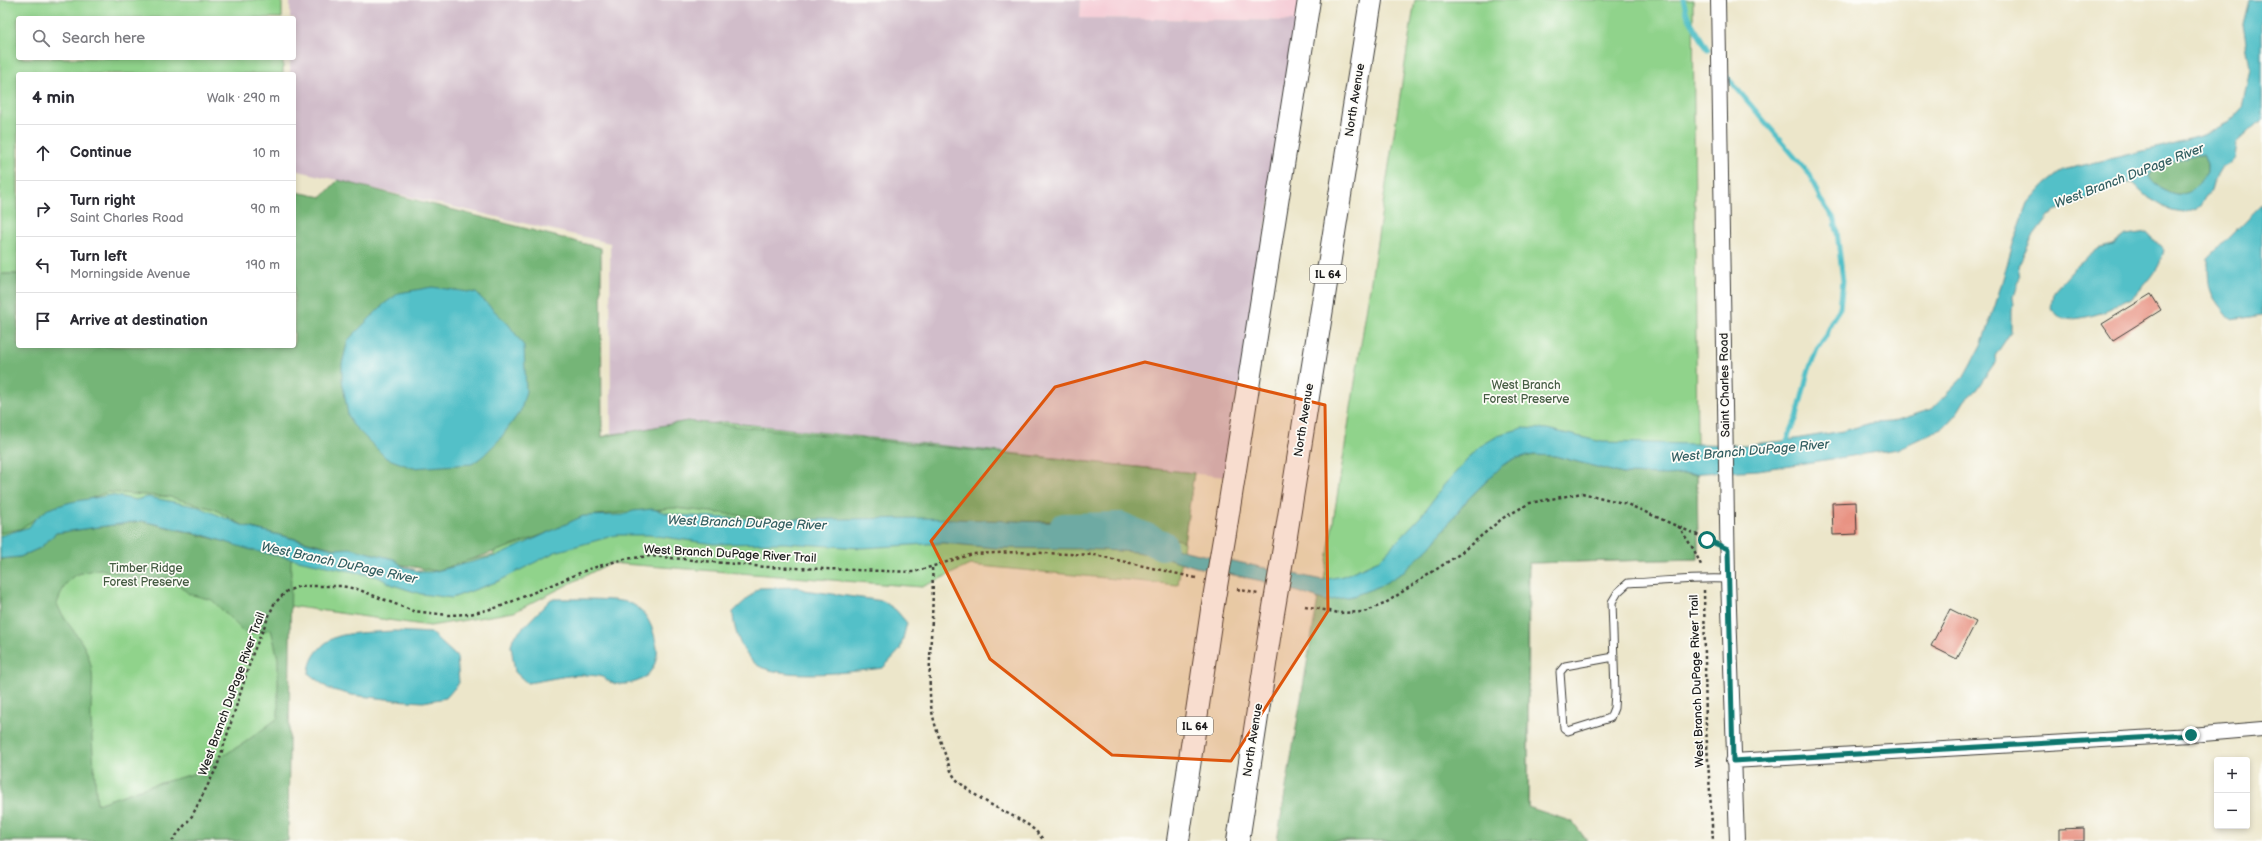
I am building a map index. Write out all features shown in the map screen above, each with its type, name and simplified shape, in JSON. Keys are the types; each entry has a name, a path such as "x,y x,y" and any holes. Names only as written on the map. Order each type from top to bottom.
{"main road":[{"name":"IL 64","path":"1178,841 1212,610 1309,0"},
{"name":"North Avenue","path":"1238,841 1371,0"}],"street":[{"name":"Saint Charles Road","path":"1718,0 1726,392 1728,579 1733,761 1737,841"},
{"path":"1733,761 2170,736 2262,728"}],"lane":[{"path":"1614,657 1565,666 1560,672 1564,728 1568,731 1610,718 1614,708 1615,692 1614,657 1612,602 1623,586 1628,583 1684,581 1703,578 1728,579"}],"path":[{"path":"1305,606 1339,613 1364,612 1384,604 1458,555 1503,518 1530,503 1560,496 1582,493 1627,504 1728,549"},
{"name":"West Branch DuPage River Trail","path":"1679,527 1702,564 1706,728 1713,841"},
{"name":"West Branch DuPage River Trail","path":"172,841 192,816 217,767 253,653 274,604 287,591 300,586 341,586 357,589 412,611 448,615 470,614 499,607 589,569 631,558 651,556 766,567 914,572 932,568 952,559 973,554 1017,552 1096,555 1196,578"},
{"path":"932,568 934,601 930,693 936,731 948,762 956,779 969,791 1003,812 1025,821 1037,831 1044,841"},
{"path":"1237,589 1265,596"}],"highlighted area":[{"path":"1145,362 1325,405 1328,611 1231,761 1112,755 990,659 931,541 1055,387"}],"shaded area":[{"path":"290,0 1081,0 1080,18 1300,21 1225,477 725,422 611,434 610,243 296,170 296,72 290,72 290,60 296,60 296,16 290,16"},
{"path":"1081,0 1303,0 1300,21 1080,18"}],"green space":[{"path":"0,0 282,0 282,16 16,16 16,60 283,60 283,72 16,72 16,274 0,274"},
{"name":"West Branch Forest Preserve","path":"1415,0 1693,0 1698,559 1529,563 1528,841 1283,841"},
{"path":"2194,155 2203,155 2207,164 2207,172 2199,184 2189,192 2184,194 2172,193 2157,186 2149,176 2155,167"},
{"path":"338,180 601,248 602,437 687,421 1194,473 1184,542 1127,520 989,522 772,519 674,508 596,515 512,546 436,571 392,563 244,526 214,509 170,497 108,492 35,519 20,529 0,533 0,274 16,274 16,348 296,348 296,192 322,197"},
{"name":"Timber Ridge Forest Preserve","path":"0,279 16,339 16,348 21,348 290,544 414,572 494,555 480,478 611,434 725,422 1194,473 1178,585 970,565 922,587 610,563 514,612 430,626 290,606 288,841 0,841"},
{"path":"1534,455 1555,456 1623,474 1697,474 1698,559 1528,563 1528,807 1573,822 1587,841 1277,841 1318,598 1326,601 1431,546 1467,500 1503,465 1516,458"},
{"path":"142,521 291,558 288,841 0,841 0,559 20,557 40,548 56,533","holes":["100,569 140,579 170,577 189,594 212,600 247,635 271,629 278,659 278,718 244,743 193,774 146,787 97,804 91,719 91,666 83,644 60,611 57,604 64,587 71,578 82,573"]}],"water":[{"path":"2249,0 2262,0 2262,119 2237,142 2235,158 2231,163 2222,168 2213,183 2211,190 2199,207 2184,213 2171,211 2149,198 2133,183 2120,183 2086,200 2055,211 2048,217 2030,241 2018,266 2020,277 2013,299 2014,304 2011,309 2011,332 1995,356 1996,361 1976,390 1965,400 1957,413 1944,427 1898,449 1758,470 1666,475 1623,474 1555,456 1534,455 1516,458 1503,465 1467,500 1431,546 1402,573 1380,586 1353,596 1326,601 1262,581 1196,567 1156,555 1135,552 1085,549 995,548 943,543 862,548 784,543 714,544 649,535 616,535 555,552 499,581 452,598 421,594 393,585 378,577 251,550 203,535 142,521 56,533 40,548 20,557 0,559 0,536 29,527 35,519 48,509 71,502 111,495 136,500 148,497 199,507 244,526 333,549 350,548 394,559 402,566 421,572 432,572 500,555 583,516 623,515 633,511 652,509 675,515 765,520 923,518 1077,523 1109,528 1139,527 1151,532 1169,546 1185,551 1322,580 1343,576 1379,560 1421,516 1443,486 1479,447 1501,434 1523,428 1547,429 1602,442 1744,445 1783,441 1843,431 1871,423 1891,422 1932,409 1964,376 1981,345 1995,306 2013,244 2028,203 2044,185 2063,170 2164,146 2203,135 2229,122 2242,108 2250,68 2243,24","holes":["2194,155 2203,155 2207,164 2207,172 2199,184 2184,194 2172,193 2165,190 2155,184 2149,176 2155,167"]},
{"path":"2262,204 2262,315 2231,320 2218,304 2211,292 2208,278 2208,258"},
{"path":"2147,232 2164,250 2162,258 2151,278 2130,299 2122,301 2106,311 2071,319 2060,317 2051,309 2053,292 2077,266 2098,249 2113,245 2126,235"},
{"path":"432,287 476,293 509,325 524,346 526,391 521,410 500,439 483,456 472,464 413,468 386,458 352,424 348,415 342,380 342,364 348,340 384,304 399,293"},
{"path":"798,587 804,590 883,601 896,610 907,623 900,650 883,668 855,671 823,674 790,673 763,668 756,664 745,652 737,636 733,612 759,588"},
{"path":"551,599 615,600 624,601 636,606 646,616 656,641 657,656 652,670 646,677 639,681 626,684 609,682 602,677 593,675 574,675 527,683 515,672 511,646 513,638"},
{"path":"395,631 431,633 457,657 459,683 446,698 423,702 352,695 329,689 309,674 311,662 317,652 325,643 336,637 365,632"}],"building":[{"path":"2151,294 2161,310 2113,340 2102,324"},
{"path":"1856,502 1857,534 1833,535 1832,503"},
{"path":"1950,609 1976,622 1957,659 1931,646"},
{"path":"2084,828 2084,841 2059,841 2059,829"}],"waterway":[{"path":"1683,0 1688,17 1708,50"},
{"path":"1728,78 1810,175 1820,199 1835,220 1837,232 1843,281 1840,308 1831,322 1827,335 1818,347 1808,372 1797,417 1785,445"},
{"name":"West Branch DuPage River","path":"1064,528 1121,527 1162,545"}],"route":[{"path":"1707,540 1728,549 1733,761 2191,735"}]}
